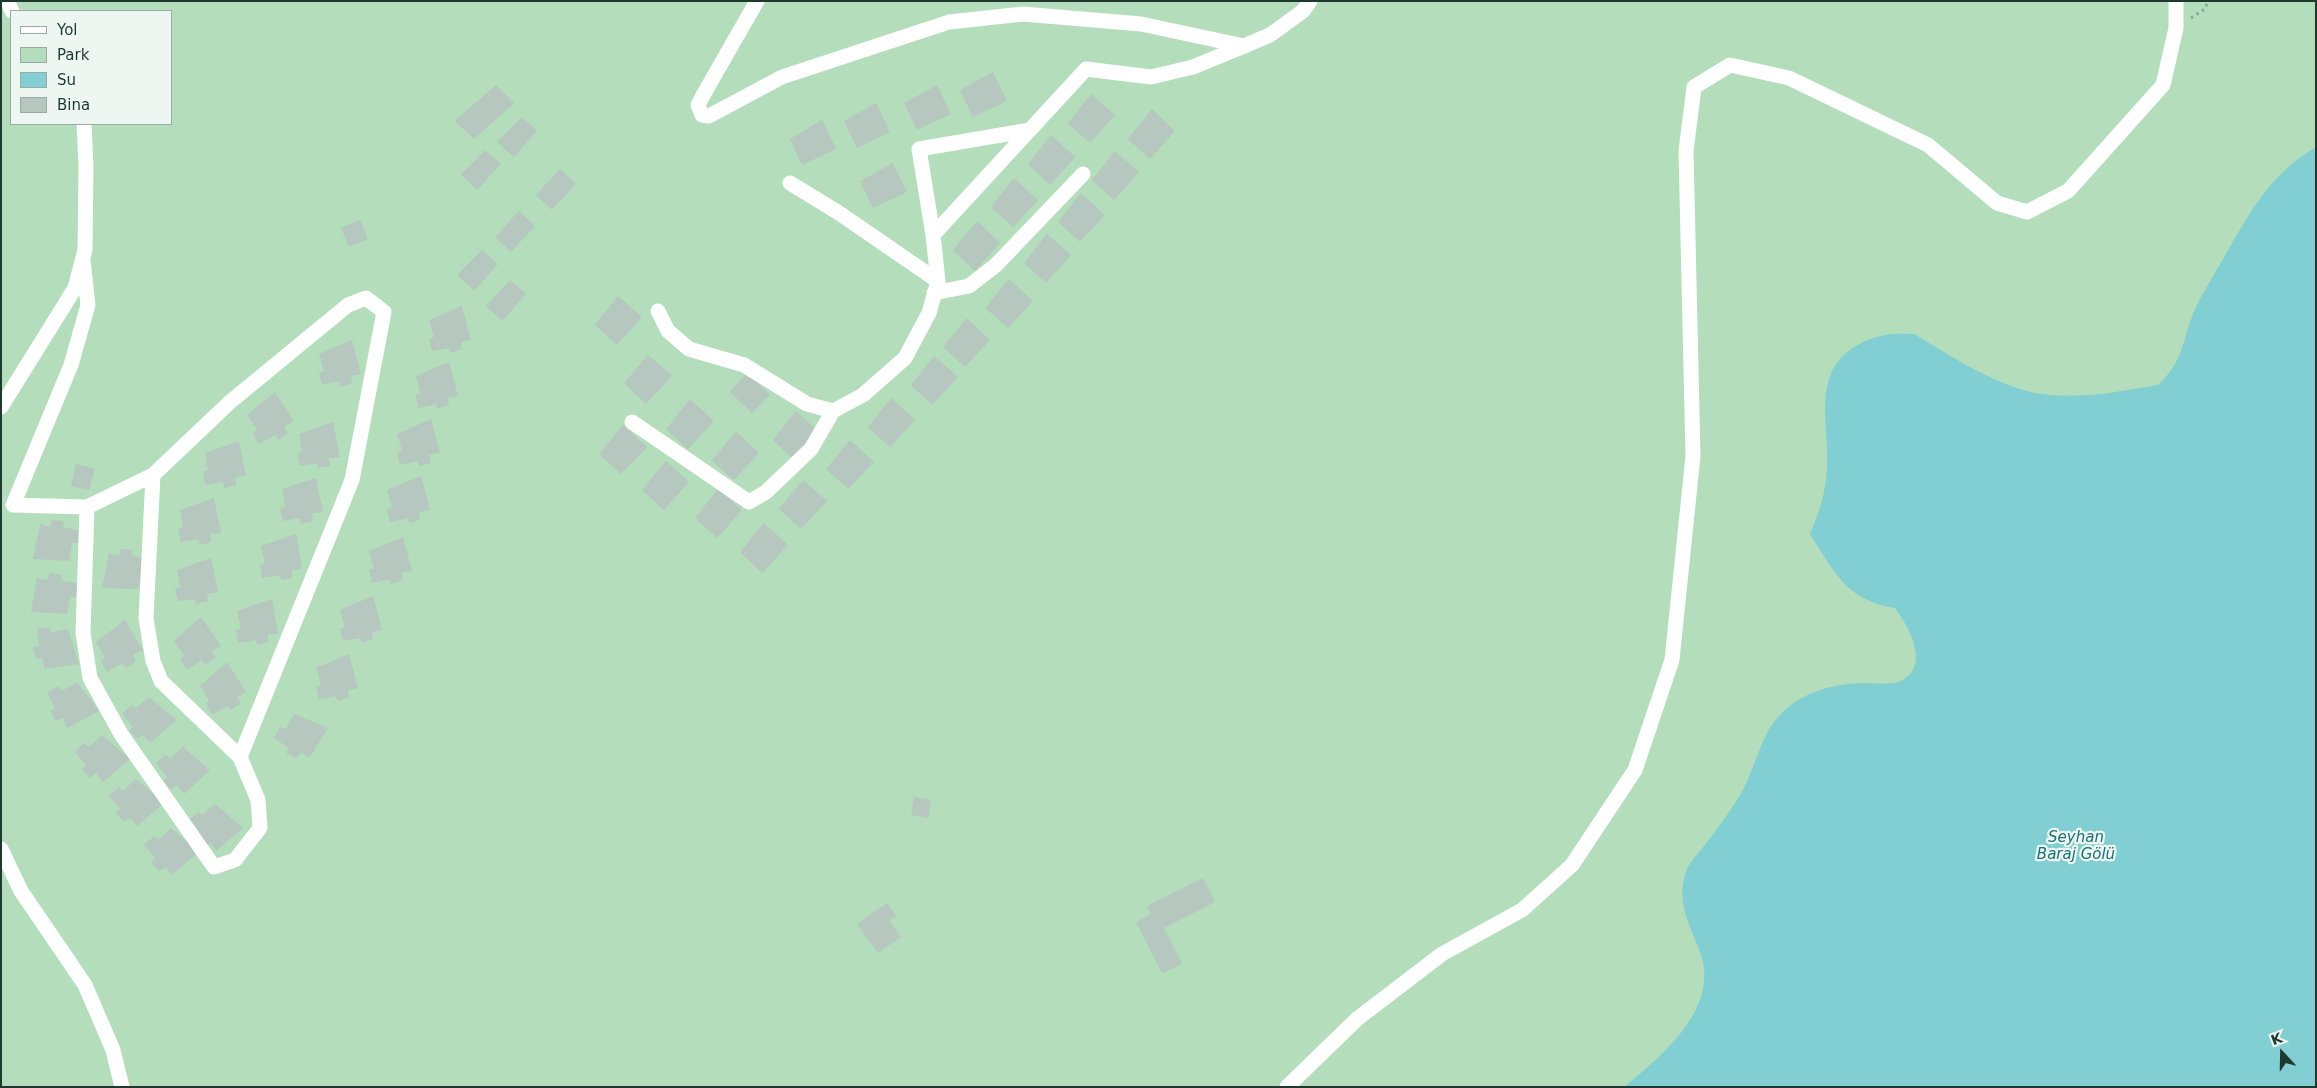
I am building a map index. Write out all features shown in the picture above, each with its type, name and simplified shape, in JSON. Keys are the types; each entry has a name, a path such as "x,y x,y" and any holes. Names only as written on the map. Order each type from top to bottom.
{"street":[{"path":"757,1 698,105 702,115 709,116 782,77 949,22 1023,14 1141,24 1244,46"},
{"path":"933,234 1086,69 1151,77 1193,67 1270,35 1303,12 1310,1"},
{"path":"1287,1087 1357,1019 1442,954 1522,910 1572,865 1635,770 1672,660 1693,456 1686,151 1694,87 1730,65 1790,78 1928,145 1997,203 2027,212 2068,191 2162,85 2176,28 2176,1"},
{"path":"1,407 76,288 85,250 86,166 84,125"},
{"path":"632,422 749,502 766,492 811,449 834,411 863,395 905,358 929,313 936,287 933,234 920,149 1030,130"},
{"path":"790,183 839,213 936,287 969,286 996,265 1083,174"},
{"path":"82,260 88,305 71,365 13,506 87,507 153,475 230,402 348,305 366,298 384,312 352,480 240,756"},
{"path":"658,311 668,331 690,348 744,365 807,404 834,411"},
{"path":"87,507 83,633 90,678 121,734 214,867 234,860 260,828 258,800 240,756 161,681 153,661 146,618 153,475"},
{"path":"1,849 21,891 85,986 113,1050 122,1087"}],"green space":[{"path":"1,1 2316,1 2316,1087 1,1087"}],"water":[{"name":"Seyhan Baraj Gölü","path":"2316,147 2316,1087 1624,1087 1654,1061 1683,1030 1694,1013 1702,994 1704,975 1701,955 1686,916 1682,896 1685,875 1692,861 1739,797 1766,735 1774,722 1794,703 1818,691 1846,684 1894,683 1908,676 1914,668 1916,658 1915,647 1906,626 1895,608 1865,599 1853,592 1835,572 1810,534 1822,502 1826,477 1825,401 1827,385 1832,371 1842,357 1863,342 1877,337 1899,333 1914,334 1986,375 2016,388 2031,392 2047,395 2078,396 2111,393 2158,385 2174,366 2199,301 2252,210 2262,195 2286,169"}],"building":[{"path":"993,72 1007,101 973,117 960,90"},
{"path":"496,85 514,103 474,139 455,121"},
{"path":"937,85 951,114 917,130 904,103"},
{"path":"1091,94 1115,115 1090,143 1068,123"},
{"path":"876,103 890,132 857,148 844,121"},
{"path":"1152,109 1175,131 1150,159 1128,139"},
{"path":"522,117 537,131 514,157 497,142"},
{"path":"822,120 836,149 802,165 790,139"},
{"path":"1051,135 1075,157 1050,185 1028,164"},
{"path":"485,150 501,164 477,190 461,175"},
{"path":"1115,151 1139,172 1114,200 1092,180"},
{"path":"893,163 907,192 873,208 860,181"},
{"path":"560,169 576,184 552,210 536,195"},
{"path":"1014,178 1038,200 1013,227 991,207"},
{"path":"1081,193 1105,215 1080,242 1058,222"},
{"path":"519,211 535,226 511,252 495,237"},
{"path":"360,220 368,239 349,247 341,228"},
{"path":"977,221 1000,243 975,271 953,250"},
{"path":"1047,234 1071,255 1046,283 1024,263"},
{"path":"482,250 498,264 474,291 457,275"},
{"path":"1009,279 1033,301 1008,328 985,308"},
{"path":"510,280 526,294 502,321 486,306"},
{"path":"618,296 642,317 617,345 595,325"},
{"path":"462,306 471,340 461,342 462,349 451,353 449,348 432,351 429,339 434,337 429,320"},
{"path":"967,318 990,340 965,367 943,347"},
{"path":"352,340 361,374 351,376 352,383 340,387 339,381 322,385 319,373 324,371 319,354"},
{"path":"648,355 672,376 646,404 624,383"},
{"path":"934,356 958,377 932,405 911,385"},
{"path":"449,362 458,396 448,398 449,405 437,409 436,404 419,408 415,396 420,393 416,376"},
{"path":"747,373 770,395 752,413 730,392"},
{"path":"275,392 294,421 284,426 288,433 278,440 275,435 259,444 253,434 257,429 247,415"},
{"path":"891,398 915,420 890,447 868,427"},
{"path":"690,399 714,421 688,449 666,429"},
{"path":"796,411 820,433 795,461 773,440"},
{"path":"431,419 440,453 429,455 431,463 419,466 418,461 400,465 397,453 402,450 397,434"},
{"path":"333,422 340,457 329,458 330,466 318,468 317,463 300,466 297,454 302,451 299,434"},
{"path":"623,425 647,447 621,474 599,454"},
{"path":"736,431 759,453 734,480 712,461"},
{"path":"850,440 874,462 848,489 826,469"},
{"path":"239,441 246,476 235,477 236,485 224,488 223,482 205,485 203,472 208,470 205,453"},
{"path":"666,461 689,482 664,510 642,490"},
{"path":"76,464 95,469 89,490 71,486"},
{"path":"421,476 430,510 419,512 420,520 409,523 408,518 390,522 387,510 392,507 387,490"},
{"path":"316,478 323,512 312,513 313,521 301,524 300,518 283,521 280,509 285,506 282,489"},
{"path":"803,480 827,501 801,529 779,509"},
{"path":"718,489 742,510 717,538 695,518"},
{"path":"214,498 221,533 210,534 211,542 200,545 198,539 181,542 178,529 183,527 180,510"},
{"path":"52,520 64,521 63,527 80,531 78,543 72,543 69,561 33,559 40,524 50,527"},
{"path":"764,523 788,545 762,573 740,552"},
{"path":"296,534 302,569 292,570 292,578 281,580 280,575 262,578 260,566 265,563 261,546"},
{"path":"403,537 412,571 401,573 403,580 391,584 390,579 372,583 369,570 374,568 369,551"},
{"path":"121,549 133,550 132,556 150,560 142,572 138,589 102,588 109,553 119,556"},
{"path":"211,558 218,592 207,594 208,601 196,604 195,599 178,601 175,589 180,587 177,570"},
{"path":"50,573 62,575 61,580 78,584 76,597 70,597 67,614 31,612 37,578 47,580"},
{"path":"373,596 382,630 372,632 373,639 362,643 360,638 343,641 340,629 345,627 340,610"},
{"path":"272,599 278,634 268,635 268,642 257,645 256,640 238,643 236,630 241,628 237,611"},
{"path":"201,617 221,646 211,651 215,658 205,665 202,660 187,670 180,659 184,655 174,641"},
{"path":"125,620 143,650 133,655 136,662 126,668 123,663 107,672 101,661 105,657 96,642"},
{"path":"49,627 51,632 68,629 79,664 44,669 43,659 36,659 33,647 39,646 37,629"},
{"path":"349,654 358,688 348,690 349,697 338,701 336,696 319,700 316,687 321,685 316,668"},
{"path":"227,662 246,692 237,697 241,703 231,710 228,706 212,715 206,704 209,700 200,686"},
{"path":"77,682 99,711 67,728 63,718 56,721 50,711 55,708 47,693 58,686 62,691"},
{"path":"149,697 176,720 150,743 143,735 137,739 129,731 133,727 122,714 131,705 136,708"},
{"path":"294,714 328,728 309,758 301,752 296,758 286,753 289,748 274,738 280,727 286,729"},
{"path":"102,735 130,759 103,782 96,773 90,778 82,769 86,765 75,752 84,743 89,747"},
{"path":"183,747 210,770 184,794 177,785 171,789 163,781 167,777 156,763 165,755 170,758"},
{"path":"136,779 164,803 137,826 130,818 124,822 116,813 120,809 109,796 119,787 123,791"},
{"path":"914,797 931,800 928,818 911,815"},
{"path":"215,804 243,828 216,851 210,843 204,847 188,821 198,812 202,815"},
{"path":"171,828 199,852 172,875 166,867 159,871 151,862 155,858 144,845 154,836 158,840"},
{"path":"1203,878 1215,902 1164,928 1182,964 1162,973 1136,922 1151,914 1147,906"},
{"path":"887,903 896,916 889,921 901,937 878,953 857,924"}]}
